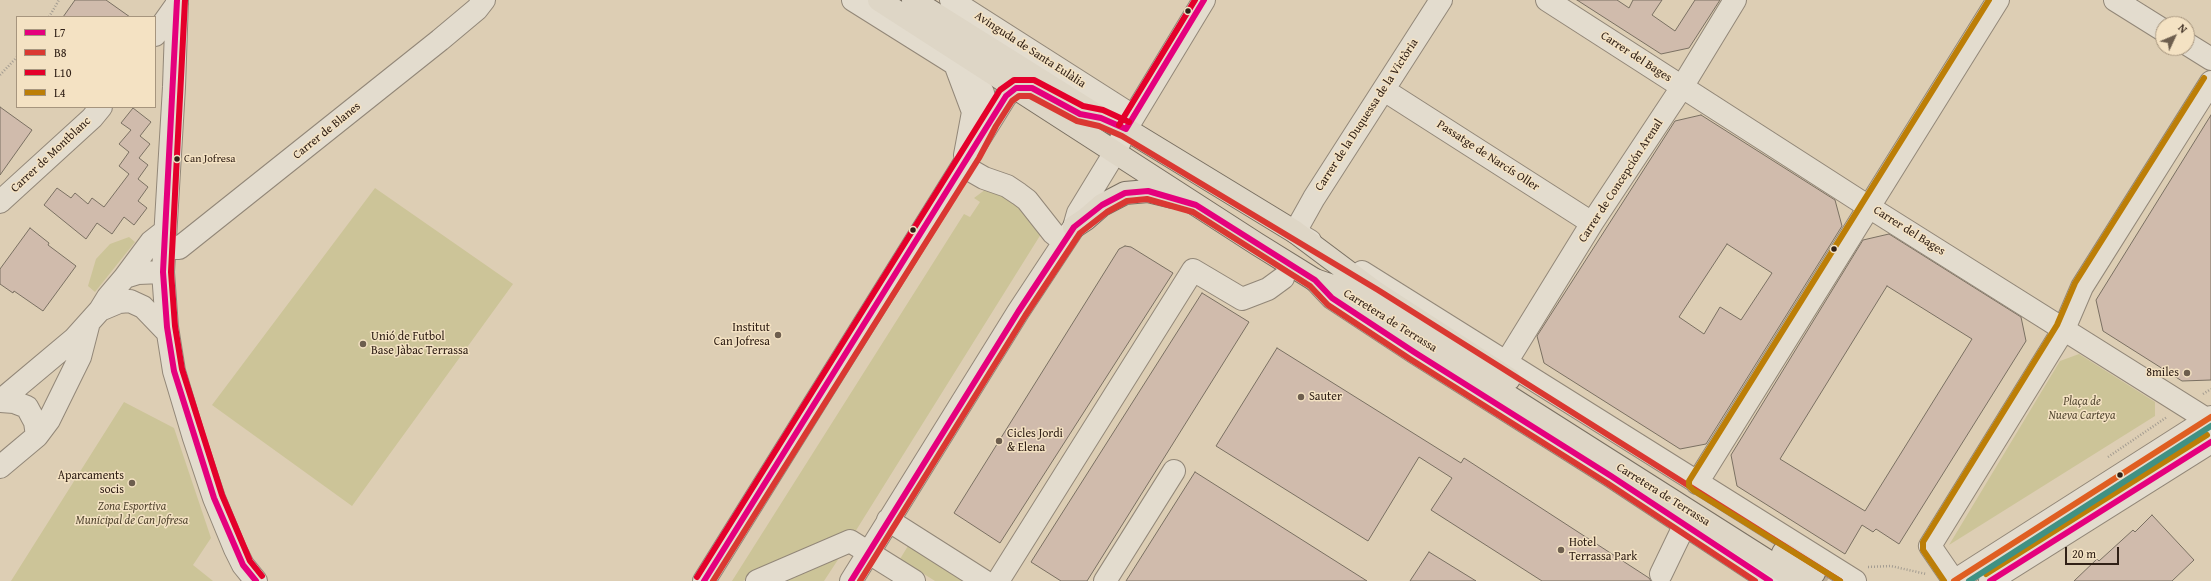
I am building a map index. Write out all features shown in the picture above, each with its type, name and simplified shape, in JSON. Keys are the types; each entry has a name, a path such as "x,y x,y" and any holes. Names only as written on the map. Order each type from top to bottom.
{"main road":[{"name":"Carretera de Terrassa","path":"879,0 960,51 1114,154 1315,280 1338,288 1807,577"},
{"name":"Carretera de Terrassa","path":"913,0 1130,123 1295,232 1375,292 1589,431 1807,577"},
{"path":"1069,234 1102,205 1125,193 1148,191 1196,205"}],"street":[{"name":"Carrer de Blanes","path":"164,239 179,248 440,40 476,9 484,0"},
{"path":"853,0 955,64 973,112 963,166"},
{"name":"Avinguda de Santa Eulàlia","path":"951,0 1105,110"},
{"path":"851,581 1069,234 1078,213 1204,0"},
{"name":"Carrer de la Duquessa de la Victòria","path":"1295,232 1441,0"},
{"name":"Carrer del Bages","path":"1547,0 1869,207 2185,405 2210,419"},
{"name":"Carrer de Concepción Arenal","path":"1507,361 1592,223 1682,87 1735,0"},
{"path":"1698,483 1998,0"},
{"path":"2115,0 2155,25"},
{"path":"177,2 174,87 164,239 163,278 168,333 174,371 214,498 243,565 256,581"},
{"path":"156,34 177,2"},
{"path":"2195,49 2211,59"},
{"path":"960,51 972,69 983,93 990,122"},
{"path":"2210,419 1949,574 1930,546 2064,329 2082,287 2211,82"},
{"path":"704,581 1006,96 1016,88 1032,88 1080,114 1105,110"},
{"name":"Passatge de Narcís Oller","path":"1384,90 1592,223"},
{"name":"Carrer de Montblanc","path":"0,202 92,118 100,108"},
{"path":"963,166 984,178 1007,186 1020,194 1027,200 1053,233 1069,234"},
{"path":"1295,232 1507,361 1698,483 1861,574"},
{"path":"0,467 37,436 49,420 103,311 108,296 125,277 151,242 164,239"},
{"path":"998,581 1193,270 1242,299 1268,289 1283,278"},
{"path":"125,277 138,273 163,278"},
{"path":"0,401 74,339 103,311 125,294 163,278"},
{"path":"1315,280 1332,298 1414,352 1685,524 1770,581"},
{"path":"103,311 130,301 143,307 168,333"},
{"path":"0,401 14,402 27,406 36,422 37,436"},
{"path":"1990,581 2211,442"},
{"path":"1105,581 1174,471"},
{"path":"888,520 984,581"},
{"path":"1661,574 1685,524"},
{"path":"757,581 850,541 914,581"}],"path":[{"path":"50,16 59,0"},
{"path":"0,75 16,58"},
{"path":"2106,458 2211,389"},
{"path":"1861,574 1891,566 1923,575 1949,574"}],"green space":[{"name":"Unió de Futbol Base Jàbac Terrassa","path":"375,188 513,284 352,506 212,405"},
{"path":"986,189 1010,197 1041,234 855,532 743,581 732,581 964,214 970,217 980,202 974,198"},
{"path":"129,237 135,242 95,292 88,286 96,259 110,244"},
{"name":"Plaça de Nueva Carteya","path":"2079,354 2155,402 2155,416 1949,545 2060,361"},
{"name":"Zona Esportiva Municipal de Can Jofresa","path":"124,402 174,428 211,538 193,565 213,581 11,581"},
{"path":"908,546 964,581 935,581 900,559"},
{"path":"841,555 824,581 779,581"}],"building":[{"path":"75,0 106,0 129,16 64,16"},
{"path":"1577,0 1617,0 1629,8 1633,0 1662,0 1652,15 1675,31 1695,0 1720,0 1689,48 1661,54"},
{"path":"0,107 32,130 0,175"},
{"path":"133,108 151,122 140,136 150,144 139,158 148,165 138,179 148,187 138,201 147,208 134,225 124,217 112,234 97,223 86,239 44,205 57,188 71,198 75,193 88,204 92,198 104,207 129,174 119,166 129,152 119,144 131,130 121,123"},
{"path":"1701,115 1835,200 1842,226 1706,444 1680,449 1544,363 1537,336 1675,121","holes":["1727,244 1772,273 1741,320 1720,307 1704,334 1679,317"]},
{"path":"2211,115 2211,380 2182,381 2103,331 2096,300"},
{"path":"30,228 49,243 48,245 76,266 43,311 14,291 13,293 0,284 0,269"},
{"path":"1889,234 2021,317 2026,341 1899,544 1876,529 1873,532 1862,525 1845,554 1737,486 1731,455 1863,240","holes":["1887,286 1972,339 1865,511 1780,459"]},
{"path":"1125,246 1131,247 1173,273 1000,543 954,513 1119,249"},
{"path":"1202,293 1249,322 1087,581 1061,581 1031,562"},
{"name":"Sauter","path":"1277,348 1461,463 1464,458 1649,578 1651,581 1542,581 1431,510 1452,478 1419,457 1368,541 1216,446"},
{"path":"1195,472 1367,581 1126,581"},
{"path":"2152,515 2194,560 2172,581 2074,581 2097,559 2099,561 2133,530 2135,532"},
{"path":"1429,552 1476,581 1410,581"}],"tunnel":[{"path":"1814,573 1827,581"}],"transit line":[{"name":"L7","path":"177,0 163,272 167,327 174,371 214,498 243,565 256,581"},
{"name":"L10","path":"185,0 171,272 175,326 182,369 222,495 250,561 262,576"},
{"name":"L10","path":"1119,125 1195,0"},
{"name":"L7","path":"704,581 1006,96 1016,88 1032,88 1080,114 1101,118 1126,129 1204,0"},
{"name":"L4","path":"1840,581 1693,490 1689,486 1689,481 1989,0"},
{"name":"L4","path":"1944,581 1923,550 1923,542 2057,325 2075,283 2204,78"},
{"name":"L10","path":"697,577 1000,90 1014,80 1034,80 1083,106 1103,110 1129,122"},
{"name":"B8","path":"713,581 979,158 996,126 1012,101 1019,96 1030,96 1077,121 1099,126 1122,136 1378,290 1840,581"},
{"name":"L7","path":"851,581 1018,312 1074,227 1102,205 1125,193 1148,191 1196,205 1315,280 1332,298 1414,352 1611,476 1770,581"},
{"name":"B8","path":"860,581 1025,316 1080,233 1107,212 1127,201 1147,199 1193,212 1310,286 1328,305 1410,359 1607,483 1755,581"},
{"path":"1954,581 2211,417"},
{"path":"1969,581 2211,426"},
{"name":"L4","path":"1986,574 2207,435"},
{"name":"L7","path":"1990,581 2211,442"}],"place":[{"name":"Can Jofresa","path":"177,159"},
{"name":"Institut Can Jofresa","path":"778,335"},
{"name":"Unió de Futbol Base Jàbac Terrassa","path":"363,344"},
{"name":"8miles","path":"2187,373"},
{"name":"Sauter","path":"1301,397"},
{"name":"Cicles Jordi & Elena","path":"999,441"},
{"name":"Aparcaments socis","path":"132,483"},
{"name":"Hotel Terrassa Park","path":"1561,550"}]}
